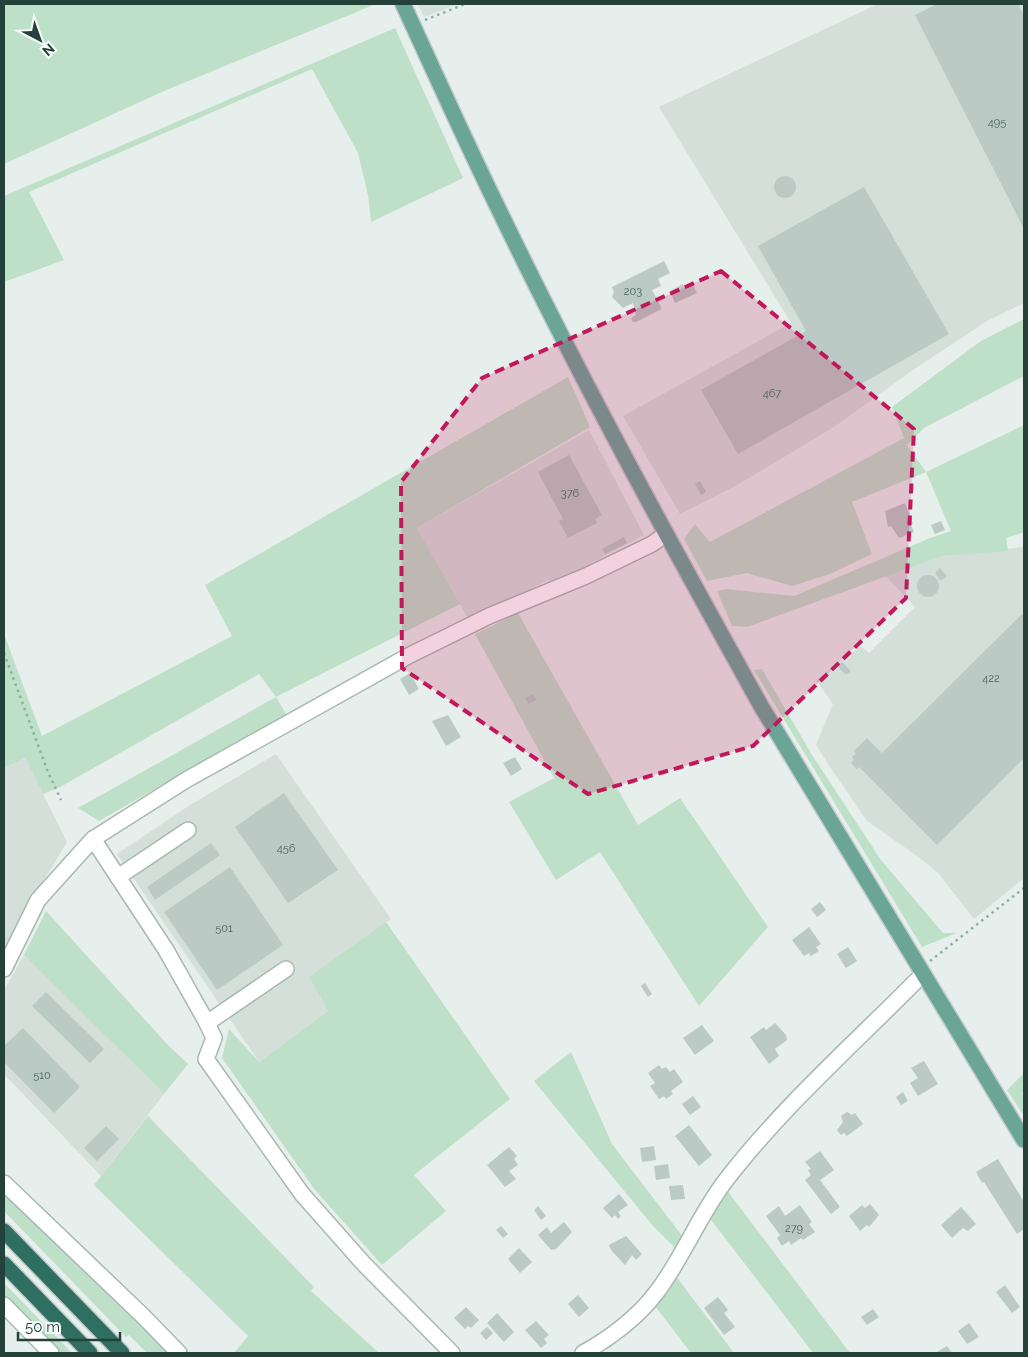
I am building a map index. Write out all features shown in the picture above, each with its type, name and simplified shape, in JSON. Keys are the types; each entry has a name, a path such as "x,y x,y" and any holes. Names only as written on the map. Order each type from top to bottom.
{"highway":[{"path":"4,1231 122,1353"},
{"path":"4,1264 90,1353"}],"main road":[{"path":"403,4 500,213 666,534 761,706 1024,1140"}],"street":[{"path":"4,968 38,900 93,839 186,780 410,655 489,616 586,576 652,544 666,534"},
{"path":"118,877 188,830"},
{"path":"93,839 166,950 207,1023 214,1038 206,1059 302,1194 363,1263 452,1353"},
{"path":"207,1023 286,969"},
{"path":"583,1353 606,1339 656,1294 725,1181 750,1150 785,1110 923,974"},
{"path":"4,1183 179,1353"},
{"path":"4,1305 51,1353"}],"path":[{"path":"412,24 465,4"},
{"path":"4,653 48,772 61,800"},
{"path":"923,974 929,962 1024,888"}],"highlighted area":[{"path":"721,271 914,429 906,598 753,746 588,794 402,668 401,482 482,378"}],"shaded area":[{"path":"418,4 458,4 424,17"},
{"path":"878,4 1024,4 1024,303 987,321 913,370 834,427 739,484 680,514 623,416 791,323 659,107"},
{"path":"589,430 644,535 551,584 548,580 469,620 417,528"},
{"path":"1024,547 1024,878 974,919 939,874 920,858 867,821 832,770 816,745 833,704 816,680 861,646 869,653 915,607 885,575 942,556"},
{"path":"276,754 391,919 309,977 328,1011 259,1062 117,854 190,805"},
{"path":"25,758 67,842 38,890 4,957 4,768"},
{"path":"24,955 164,1094 101,1176 4,1074 4,990"}],"green space":[{"path":"4,4 376,4 164,91 4,164"},
{"path":"395,28 463,178 371,222 368,195 358,153 312,69 29,192 64,260 4,282 4,196"},
{"path":"1024,319 1024,376 924,428 907,445 926,472 852,502 872,554 830,574 792,586 747,573 707,581 684,539 695,524 710,542 904,438 892,407 981,341"},
{"path":"568,377 590,427 417,528 460,604 276,697 259,674 62,786 43,794 25,758 4,768 4,634 42,736 232,636 205,585"},
{"path":"1024,425 1024,532 1006,538 1008,551 942,556 747,627 732,626 717,591 726,589 794,596 930,538 951,531 926,472"},
{"path":"518,613 638,825 680,798 768,927 699,1006 600,852 556,880 509,802 554,778 475,634"},
{"path":"762,669 812,755 881,860 943,933 957,933 922,947 754,670"},
{"path":"276,697 286,714 99,821 78,808"},
{"path":"46,911 167,1044 188,1064 164,1094 24,955"},
{"path":"386,922 510,1099 414,1175 446,1211 382,1265 315,1190 222,1058 229,1029 259,1062 328,1011 309,977"},
{"path":"571,1052 612,1144 683,1237 675,1248 653,1226 534,1081"},
{"path":"1024,1073 1024,1091 1022,1093 1024,1098 1024,1116 1007,1090"},
{"path":"148,1116 314,1287 311,1291 379,1353 234,1353 248,1336 94,1185"},
{"path":"4,1188 173,1353 147,1353 129,1335 126,1337 4,1211"},
{"path":"726,1189 850,1353 813,1353 709,1217"},
{"path":"675,1275 734,1353 691,1353 655,1306"},
{"path":"4,1283 72,1353 56,1353 4,1299"}],"building":[{"path":"937,4 1018,4 1024,16 1024,229 915,15"},
{"path":"785,176 793,179 796,187 793,195 785,198 777,195 774,187 777,179"},
{"path":"864,187 949,334 738,454 701,390 806,331 758,246"},
{"path":"664,261 670,273 658,279 661,286 652,290 662,309 633,322 631,318 636,315 633,303 623,308 612,297 614,292 612,287"},
{"path":"692,283 697,293 675,303 670,291 683,284 684,287"},
{"path":"569,455 602,515 595,519 597,523 568,538 559,521 563,519 538,472"},
{"path":"700,481 706,492 701,495 695,484"},
{"path":"905,503 914,532 899,538 891,526 888,527 885,511"},
{"path":"941,521 945,530 935,534 931,525"},
{"path":"624,537 627,543 605,554 602,549"},
{"path":"940,568 947,576 941,581 935,573"},
{"path":"928,575 936,578 939,586 936,594 928,597 920,594 917,586 920,578"},
{"path":"1022,614 1024,617 1024,758 937,845 859,767 857,769 851,763 854,760 852,757 856,754 854,751 867,738 882,753"},
{"path":"842,662 851,671 846,675 837,666"},
{"path":"410,673 419,689 409,695 400,679"},
{"path":"533,694 536,700 528,704 525,698"},
{"path":"448,715 461,737 446,746 432,721"},
{"path":"515,757 522,769 511,776 503,763"},
{"path":"284,793 338,870 288,903 235,827"},
{"path":"211,843 220,855 155,900 147,887"},
{"path":"230,867 283,945 217,990 164,912"},
{"path":"820,902 826,910 817,917 811,909"},
{"path":"809,927 821,944 816,947 819,951 811,956 809,953 804,956 792,940"},
{"path":"848,947 857,961 846,968 837,954"},
{"path":"645,983 652,994 648,997 641,986"},
{"path":"46,992 104,1049 90,1063 32,1006"},
{"path":"775,1023 786,1035 787,1040 775,1049 779,1056 769,1064 750,1037 764,1027 766,1030"},
{"path":"702,1025 714,1041 695,1055 683,1038"},
{"path":"23,1028 80,1087 54,1113 4,1062 4,1046"},
{"path":"924,1061 938,1084 918,1096 910,1083 918,1078 911,1068"},
{"path":"659,1065 662,1069 666,1067 670,1072 674,1069 683,1082 671,1091 673,1094 666,1099 664,1096 659,1099 650,1086 655,1083 648,1073"},
{"path":"903,1092 908,1101 901,1105 896,1097"},
{"path":"693,1096 701,1107 690,1115 682,1104"},
{"path":"847,1112 852,1115 855,1113 863,1124 847,1136 844,1133 841,1135 837,1130 843,1122 841,1116"},
{"path":"689,1125 712,1155 699,1166 675,1136"},
{"path":"106,1126 119,1139 97,1161 84,1148"},
{"path":"654,1146 656,1160 642,1162 640,1148"},
{"path":"509,1147 517,1156 514,1159 518,1165 509,1171 516,1179 505,1187 487,1165"},
{"path":"820,1151 834,1170 820,1180 840,1207 831,1214 805,1180 811,1175 808,1170 811,1169 805,1162"},
{"path":"998,1159 1024,1202 1024,1229 1017,1234 976,1172"},
{"path":"668,1164 670,1178 656,1180 654,1166"},
{"path":"683,1185 685,1199 671,1200 669,1186"},
{"path":"619,1194 628,1205 618,1212 621,1216 618,1219 615,1215 612,1218 603,1208"},
{"path":"870,1204 879,1215 869,1227 867,1225 860,1231 849,1216 862,1205 865,1208"},
{"path":"800,1205 812,1222 809,1224 815,1232 803,1240 801,1238 791,1245 789,1241 782,1246 777,1238 780,1235 766,1216 779,1206 785,1216"},
{"path":"538,1206 546,1216 541,1220 534,1210"},
{"path":"961,1207 976,1224 968,1231 963,1228 952,1238 941,1225"},
{"path":"564,1222 572,1232 556,1249 551,1250 538,1235 547,1227 551,1233"},
{"path":"501,1226 508,1234 503,1238 496,1230"},
{"path":"626,1236 642,1254 636,1260 632,1255 625,1265 611,1250 609,1245"},
{"path":"519,1248 532,1262 520,1273 508,1259"},
{"path":"1005,1285 1020,1307 1012,1313 996,1292"},
{"path":"578,1295 589,1308 579,1317 568,1304"},
{"path":"718,1297 728,1310 724,1313 735,1327 724,1335 704,1308"},
{"path":"466,1307 479,1320 471,1328 468,1326 465,1329 454,1318"},
{"path":"873,1309 879,1317 867,1325 861,1317"},
{"path":"497,1313 514,1332 504,1342 487,1323"},
{"path":"536,1321 549,1335 544,1339 547,1343 541,1348 525,1330"},
{"path":"969,1323 979,1337 967,1344 958,1331"},
{"path":"487,1327 493,1333 486,1340 480,1333"},
{"path":"947,1346 952,1353 935,1353"}]}
